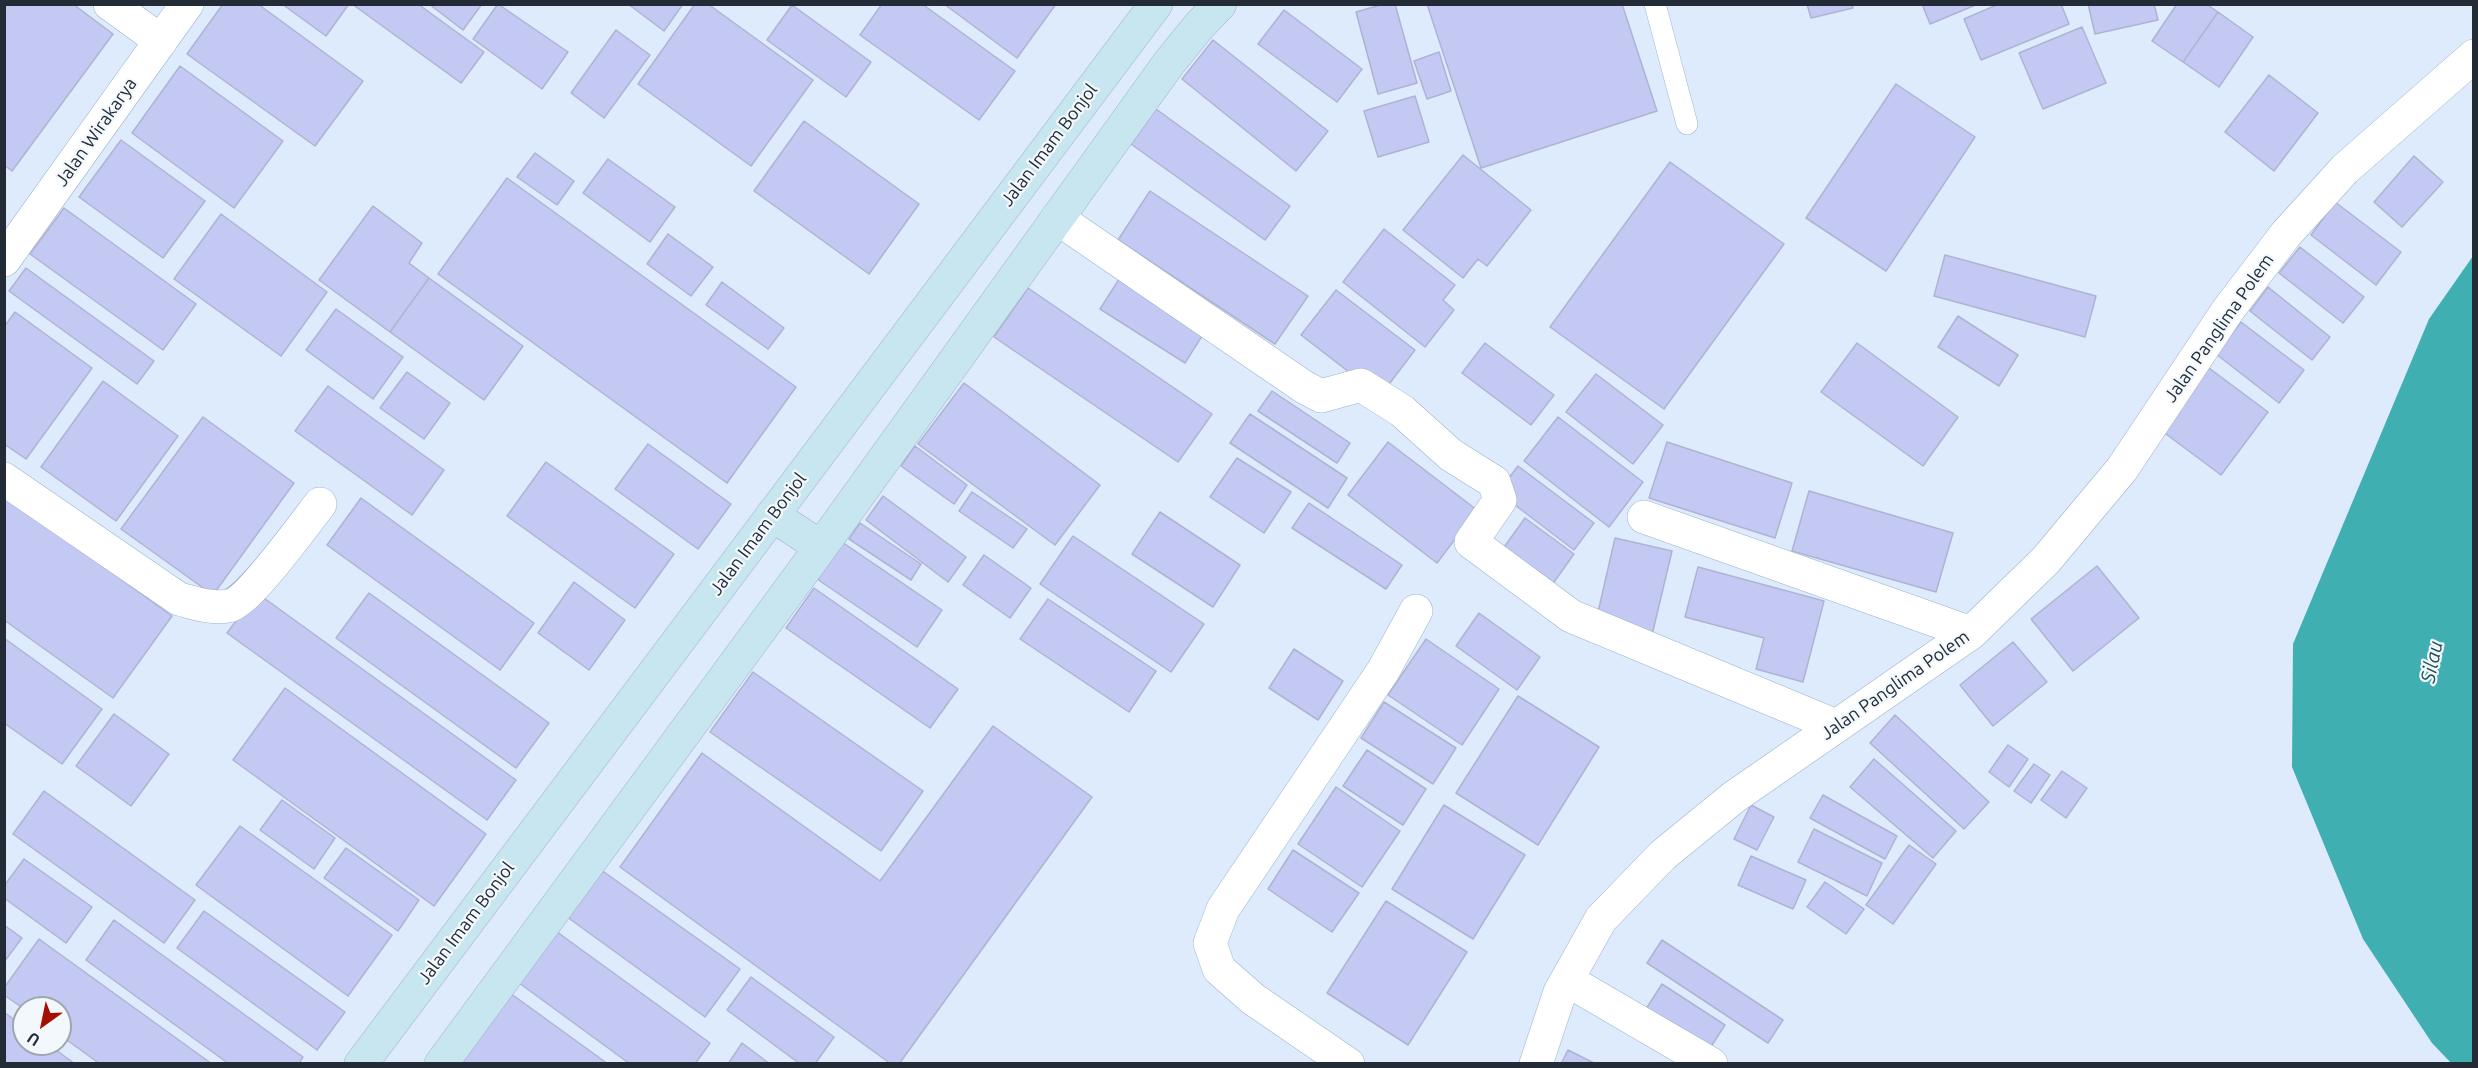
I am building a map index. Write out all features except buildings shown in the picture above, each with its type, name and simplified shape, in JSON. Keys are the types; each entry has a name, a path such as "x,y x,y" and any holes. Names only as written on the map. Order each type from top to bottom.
{"main road":[{"name":"Jalan Imam Bonjol","path":"361,1064 1156,4"},
{"path":"441,1064 821,547 1169,63 1199,26 1221,4"},
{"path":"772,515 821,547"}],"street":[{"path":"110,4 160,41"},
{"name":"Jalan Wirakarya","path":"4,260 187,4"},
{"name":"Jalan Panglima Polem","path":"1536,1064 1567,980 1601,919 1663,855 1734,797 1901,684 1971,633 2046,560 2122,469 2228,310 2286,234 2345,169 2474,56"},
{"path":"1057,218 1304,387 1322,396 1361,385 1402,411 1451,455 1494,482 1500,500 1472,542 1571,616 1836,726"},
{"path":"4,479 179,599 206,606 231,606 252,590 320,504"},
{"path":"1644,517 1971,633"},
{"path":"1348,1064 1245,991 1220,969 1210,943 1223,909 1383,671 1416,611"},
{"path":"1567,980 1711,1064"}],"lane":[{"path":"1655,4 1687,124"}],"water":[{"name":"Silau","path":"2473,256 2474,1063 2452,1064 2432,1043 2363,939 2292,767 2293,644 2429,319"}]}
